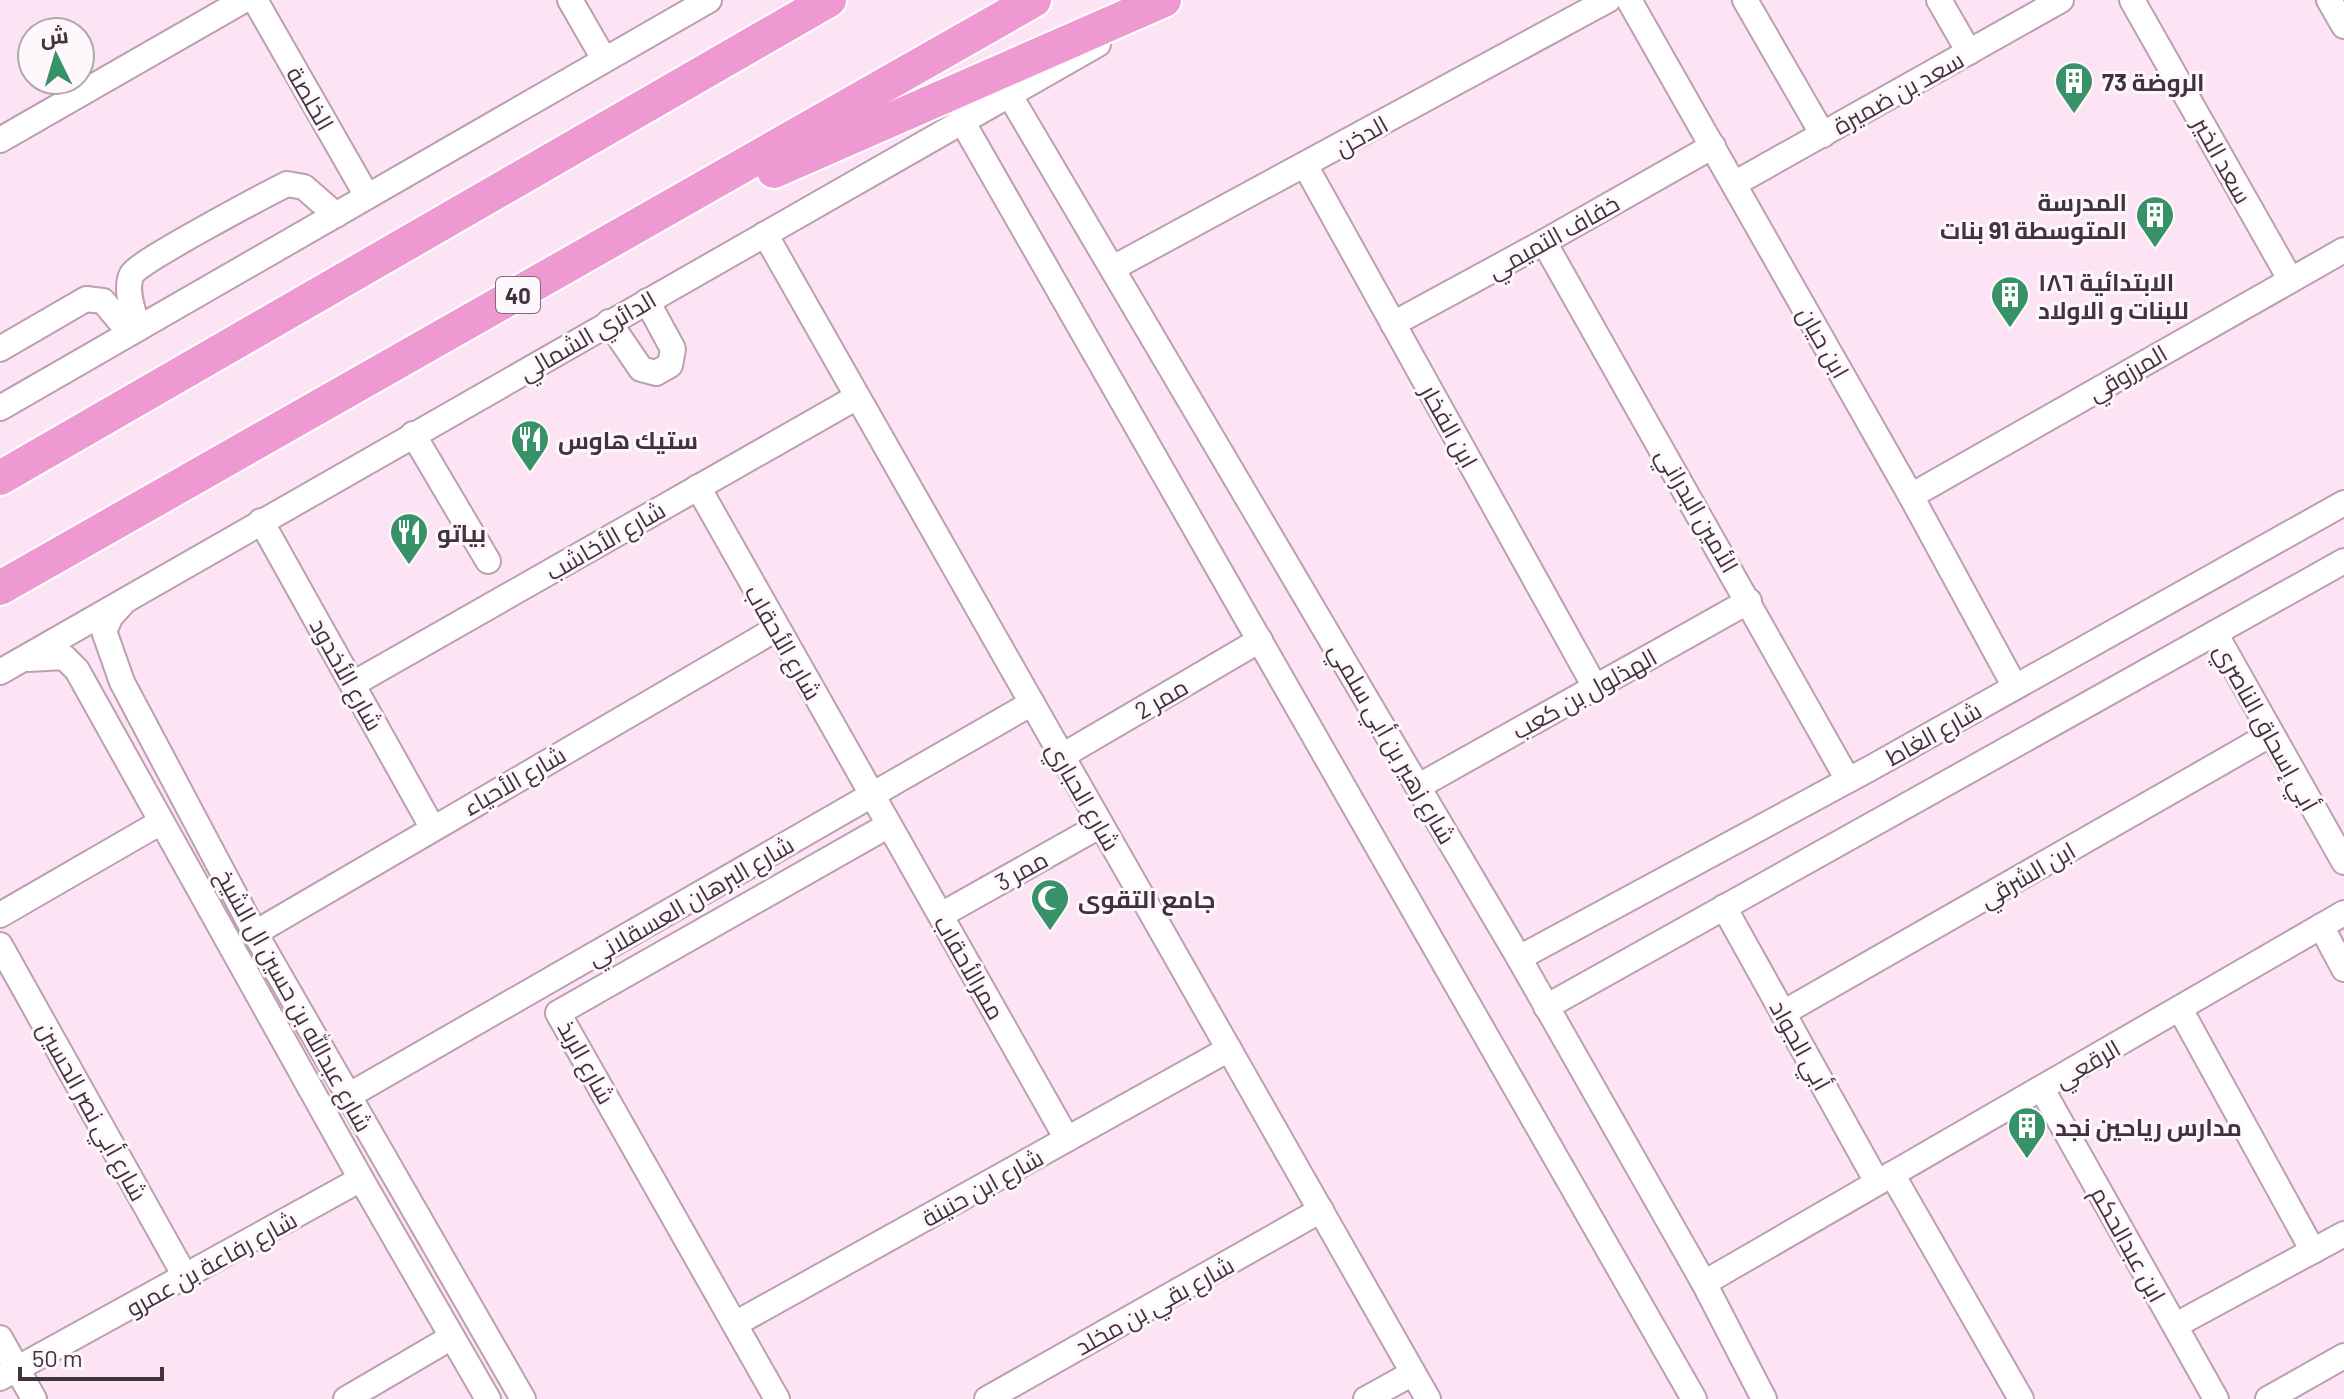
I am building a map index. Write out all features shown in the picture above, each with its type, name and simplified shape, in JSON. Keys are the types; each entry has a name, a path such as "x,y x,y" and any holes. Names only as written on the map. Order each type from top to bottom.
{"highway":[{"path":"787,24 821,0"},
{"path":"0,478 829,0"},
{"name":"40","path":"0,588 1034,0"},
{"path":"612,241 1164,0"}],"street":[{"path":"0,140 244,0"},
{"name":"الخلصة","path":"255,0 367,196"},
{"path":"570,0 604,59"},
{"path":"0,408 709,0"},
{"name":"الدائري الشمالي","path":"10,667 129,596 1175,0"},
{"name":"الدخن","path":"1113,268 1608,0"},
{"name":"ابن حيان","path":"1629,0 1911,496 2015,687"},
{"path":"1745,0 1823,135"},
{"path":"1939,0 1969,52"},
{"name":"سعد بن ضميرة","path":"1734,184 2061,0"},
{"name":"سعد الخير","path":"2132,0 2290,279"},
{"name":"شارع زهير بن أبي سلمي","path":"1009,94 1519,958 1704,1283 1764,1399"},
{"path":"962,121 1694,1399"},
{"name":"خفاف التميمي","path":"1393,324 1713,146"},
{"name":"ابن الفخار","path":"1305,165 1595,687"},
{"path":"134,331 128,285 133,271 160,254 287,184 304,187 336,215"},
{"name":"شارع الحباري","path":"765,234 1428,1399"},
{"name":"الأمين البدراني","path":"1544,242 1848,780"},
{"name":"المرزوقي","path":"1911,496 2344,250"},
{"path":"0,349 86,299 103,301 134,331"},
{"path":"609,322 641,369 656,373 670,365 673,349 647,301"},
{"name":"شارع الأخاشب","path":"353,684 857,397"},
{"path":"413,434 488,561"},
{"name":"شارع الأحقاب","path":"698,487 873,796"},
{"name":"شارع الغاط","path":"1519,958 1848,780 2344,503"},
{"name":"شارع الأخدود","path":"261,521 432,827"},
{"name":"شارع الغاط","path":"1546,1007 2344,561"},
{"name":"شارع عبدالله بن حسين ال الشيخ","path":"129,596 111,616 104,631 122,682 255,933 523,1399"},
{"name":"الهذلول بن كعب","path":"1419,786 1749,601"},
{"name":"شارع الأحياء","path":"255,933 776,629"},
{"name":"أبي إسحاق الناصري","path":"2215,633 2344,862"},
{"name":"ممر 2","path":"1062,756 1260,640"},
{"name":"شارع عبدالله بن حسين ال الشيخ","path":"10,667 44,656 64,657 77,670 361,1179 488,1399"},
{"path":"91,694 89,674 93,669 110,668 122,682"},
{"name":"شارع البرهان العسقلاني","path":"348,1096 1032,703"},
{"name":"ابن الشرقي","path":"1783,1013 2271,734"},
{"name":"ممرالأحقاب","path":"873,796 1067,1139"},
{"path":"0,915 161,822"},
{"name":"شارع الربذ","path":"777,1399 558,1013 889,825"},
{"name":"ممر 3","path":"941,915 1101,825"},
{"name":"أبي الجواد","path":"1724,907 1783,1013 2021,1399"},
{"name":"الرقعي","path":"1704,1283 2344,913"},
{"path":"2321,926 2344,969"},
{"name":"شارع أبي نصر الحسين","path":"0,945 186,1278"},
{"path":"2180,1009 2313,1251"},
{"name":"شارع ابن حنينة","path":"735,1324 1229,1049"},
{"name":"ابن عبدالحكم","path":"2042,1089 2216,1399"},
{"name":"شارع رفاعة بن عمرو","path":"5,1360 186,1278 361,1179"},
{"name":"شارع بقي بن مخلد","path":"987,1399 1321,1210"},
{"path":"2176,1325 2344,1234"},
{"path":"346,1399 452,1337"},
{"path":"2268,1399 2344,1356"},
{"path":"5,1360 34,1399"},
{"path":"1366,1399 1413,1373"}],"place":[{"name":"الروضة 73","path":"2074,115"},
{"name":"المدرسة المتوسطة 91 بنات","path":"2155,249"},
{"name":"الابتدائية ١٨٦ للبنات و الاولاد","path":"2010,329"},
{"name":"ستيك هاوس","path":"530,473"},
{"name":"بياتو","path":"409,566"},
{"name":"جامع التقوى","path":"1050,932"},
{"name":"مدارس رياحين نجد","path":"2027,1160"}]}
